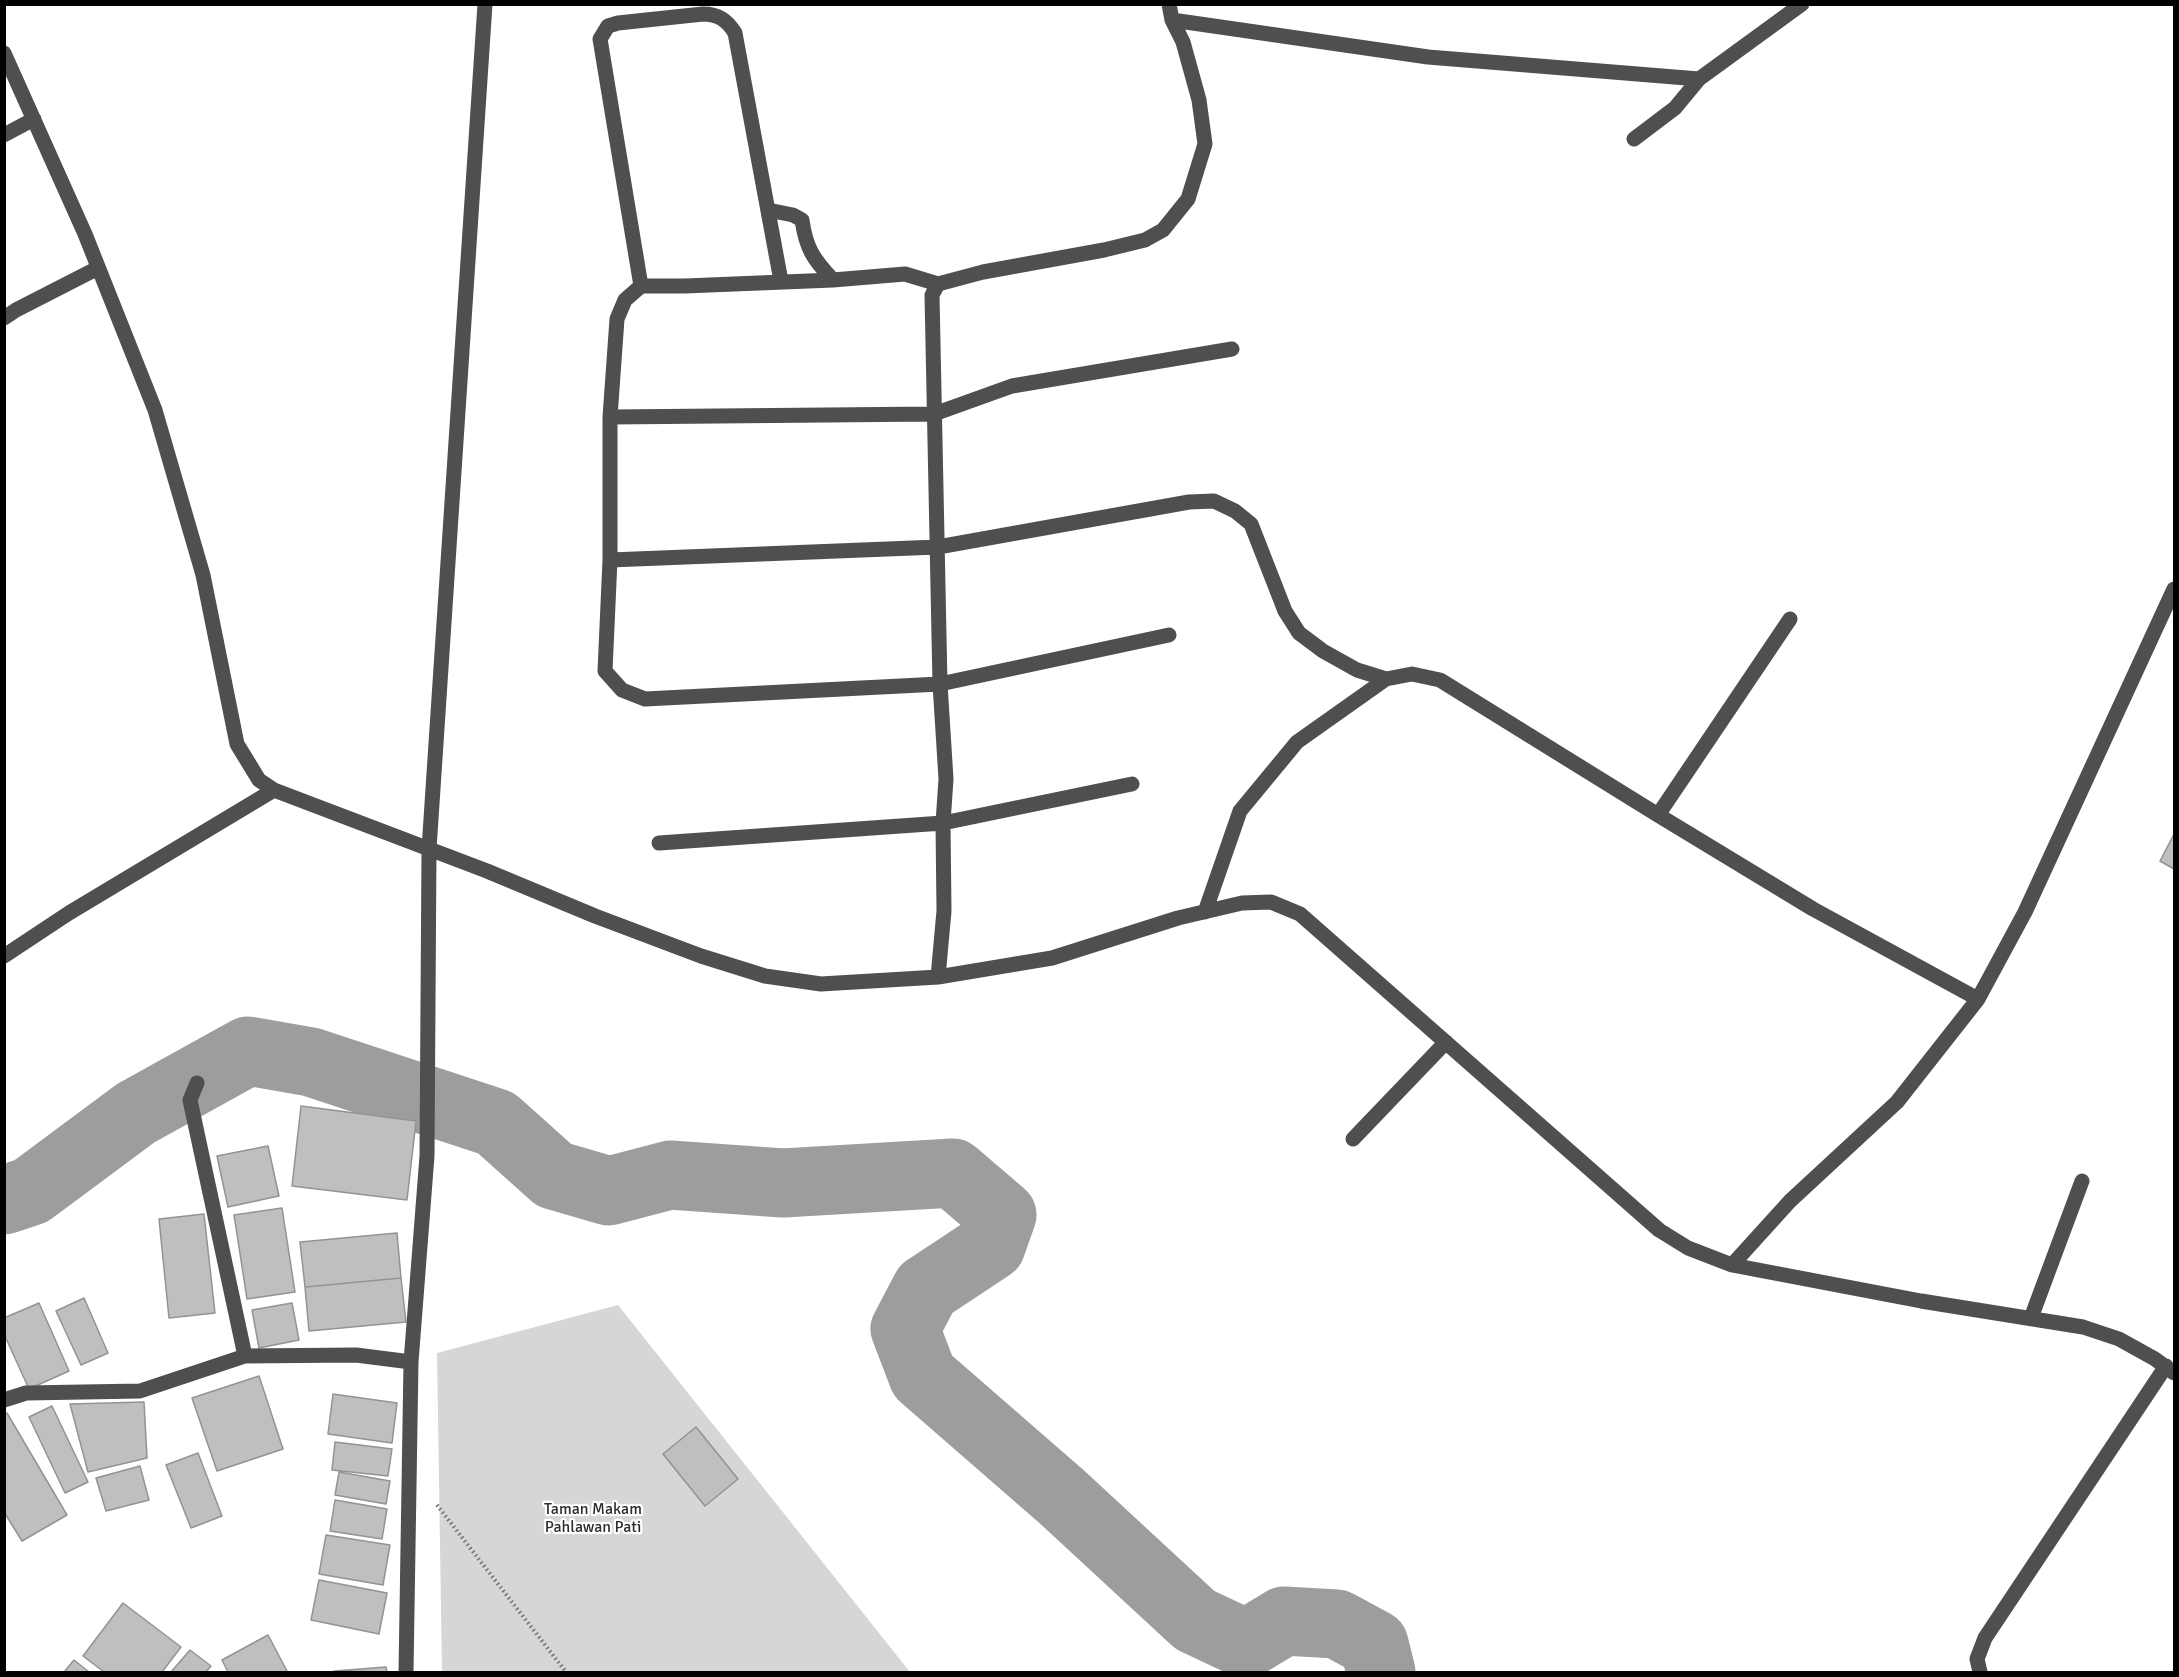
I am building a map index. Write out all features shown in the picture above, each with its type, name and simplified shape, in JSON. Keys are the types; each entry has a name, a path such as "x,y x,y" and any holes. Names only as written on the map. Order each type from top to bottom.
{"street":[{"path":"406,1672 411,1362 427,1156 429,849 485,4"},
{"path":"1169,4 1172,20 1183,42 1199,100 1205,144 1188,199 1163,230 1145,240 1104,250 983,272 938,284 905,274 833,280 641,286 625,300 617,319 610,417 610,560 605,671 622,690 645,699 940,684 1169,635"},
{"path":"1634,139 1675,108 1699,79 1802,4"},
{"path":"641,286 600,39 608,26 703,14 716,15 730,25 735,33 781,281"},
{"path":"1172,20 1428,57 1699,79"},
{"path":"4,53 98,268 156,410 203,575 237,744 259,780 274,790 701,956 765,976 821,984 938,977 1053,958 1178,918 1242,903 1271,902 1300,914 1659,1230 1688,1248 1732,1265 1921,1301 2083,1326 2119,1339 2170,1370 1985,1638 1977,1659 1980,1672"},
{"path":"4,135 34,119"},
{"path":"768,210 793,215 802,220 805,242 816,262 833,280"},
{"path":"4,318 98,268"},
{"path":"938,284 932,295 940,684 946,779 943,823 944,911 938,977"},
{"path":"610,417 934,414 1012,386 1232,349"},
{"path":"610,560 938,547 1190,502 1214,501 1236,511 1251,524 1286,611 1299,633 1323,651 1357,670 1386,679"},
{"path":"1732,1265 1790,1201 1897,1102 1977,999 2025,912 2175,589"},
{"path":"1658,815 1790,619"},
{"path":"1205,912 1239,811 1297,742 1386,679 1412,674 1440,680 1813,909 1977,999"},
{"path":"658,843 943,823 1132,784"},
{"path":"4,956 69,913 274,790"},
{"path":"1353,1139 1446,1042"},
{"path":"197,1083 190,1100 245,1356"},
{"path":"2031,1318 2082,1181"},
{"path":"4,1400 26,1393 141,1391 245,1356 356,1355 411,1362"}],"path":[{"path":"437,1504 566,1672"}],"green space":[{"name":"Taman Makam Pahlawan Pati","path":"618,1305 910,1672 442,1672 437,1353"}],"building":[{"path":"2174,834 2174,869 2160,861"},
{"path":"301,1106 416,1121 407,1200 292,1186"},
{"path":"268,1146 279,1196 228,1207 217,1156"},
{"path":"282,1208 295,1292 247,1299 234,1215"},
{"path":"204,1214 215,1313 169,1318 159,1219"},
{"path":"397,1233 401,1278 305,1287 300,1242"},
{"path":"401,1278 406,1322 309,1331 305,1287"},
{"path":"84,1298 108,1353 81,1365 56,1311"},
{"path":"39,1303 69,1371 29,1389 4,1334 4,1318"},
{"path":"292,1303 299,1340 259,1348 252,1310"},
{"path":"259,1376 283,1449 217,1471 192,1398"},
{"path":"333,1394 397,1403 392,1443 328,1434"},
{"path":"144,1402 147,1458 88,1472 70,1404"},
{"path":"52,1406 88,1482 65,1493 29,1417"},
{"path":"7,1413 67,1515 22,1541 4,1512 4,1415"},
{"path":"696,1427 738,1479 705,1506 663,1454"},
{"path":"335,1442 392,1449 388,1476 332,1470"},
{"path":"198,1453 222,1516 191,1528 166,1465"},
{"path":"140,1466 149,1500 106,1511 96,1478"},
{"path":"339,1472 390,1481 386,1504 335,1495"},
{"path":"335,1500 387,1509 382,1539 330,1531"},
{"path":"326,1535 390,1545 383,1585 319,1574"},
{"path":"319,1580 387,1593 379,1634 311,1620"},
{"path":"123,1603 181,1647 162,1672 104,1672 83,1656"},
{"path":"268,1635 287,1671 228,1672 222,1660"},
{"path":"190,1650 211,1666 206,1672 171,1672"},
{"path":"74,1660 89,1672 64,1672"},
{"path":"386,1667 387,1672 334,1671"}],"waterway":[{"path":"4,1200 31,1191 136,1113 248,1051 311,1062 496,1123 554,1175 609,1191 670,1175 783,1183 953,1173 1002,1215 991,1246 926,1289 905,1329 923,1376 1062,1497 1195,1620 1246,1644 1284,1621 1337,1624 1374,1644 1381,1672"}]}
